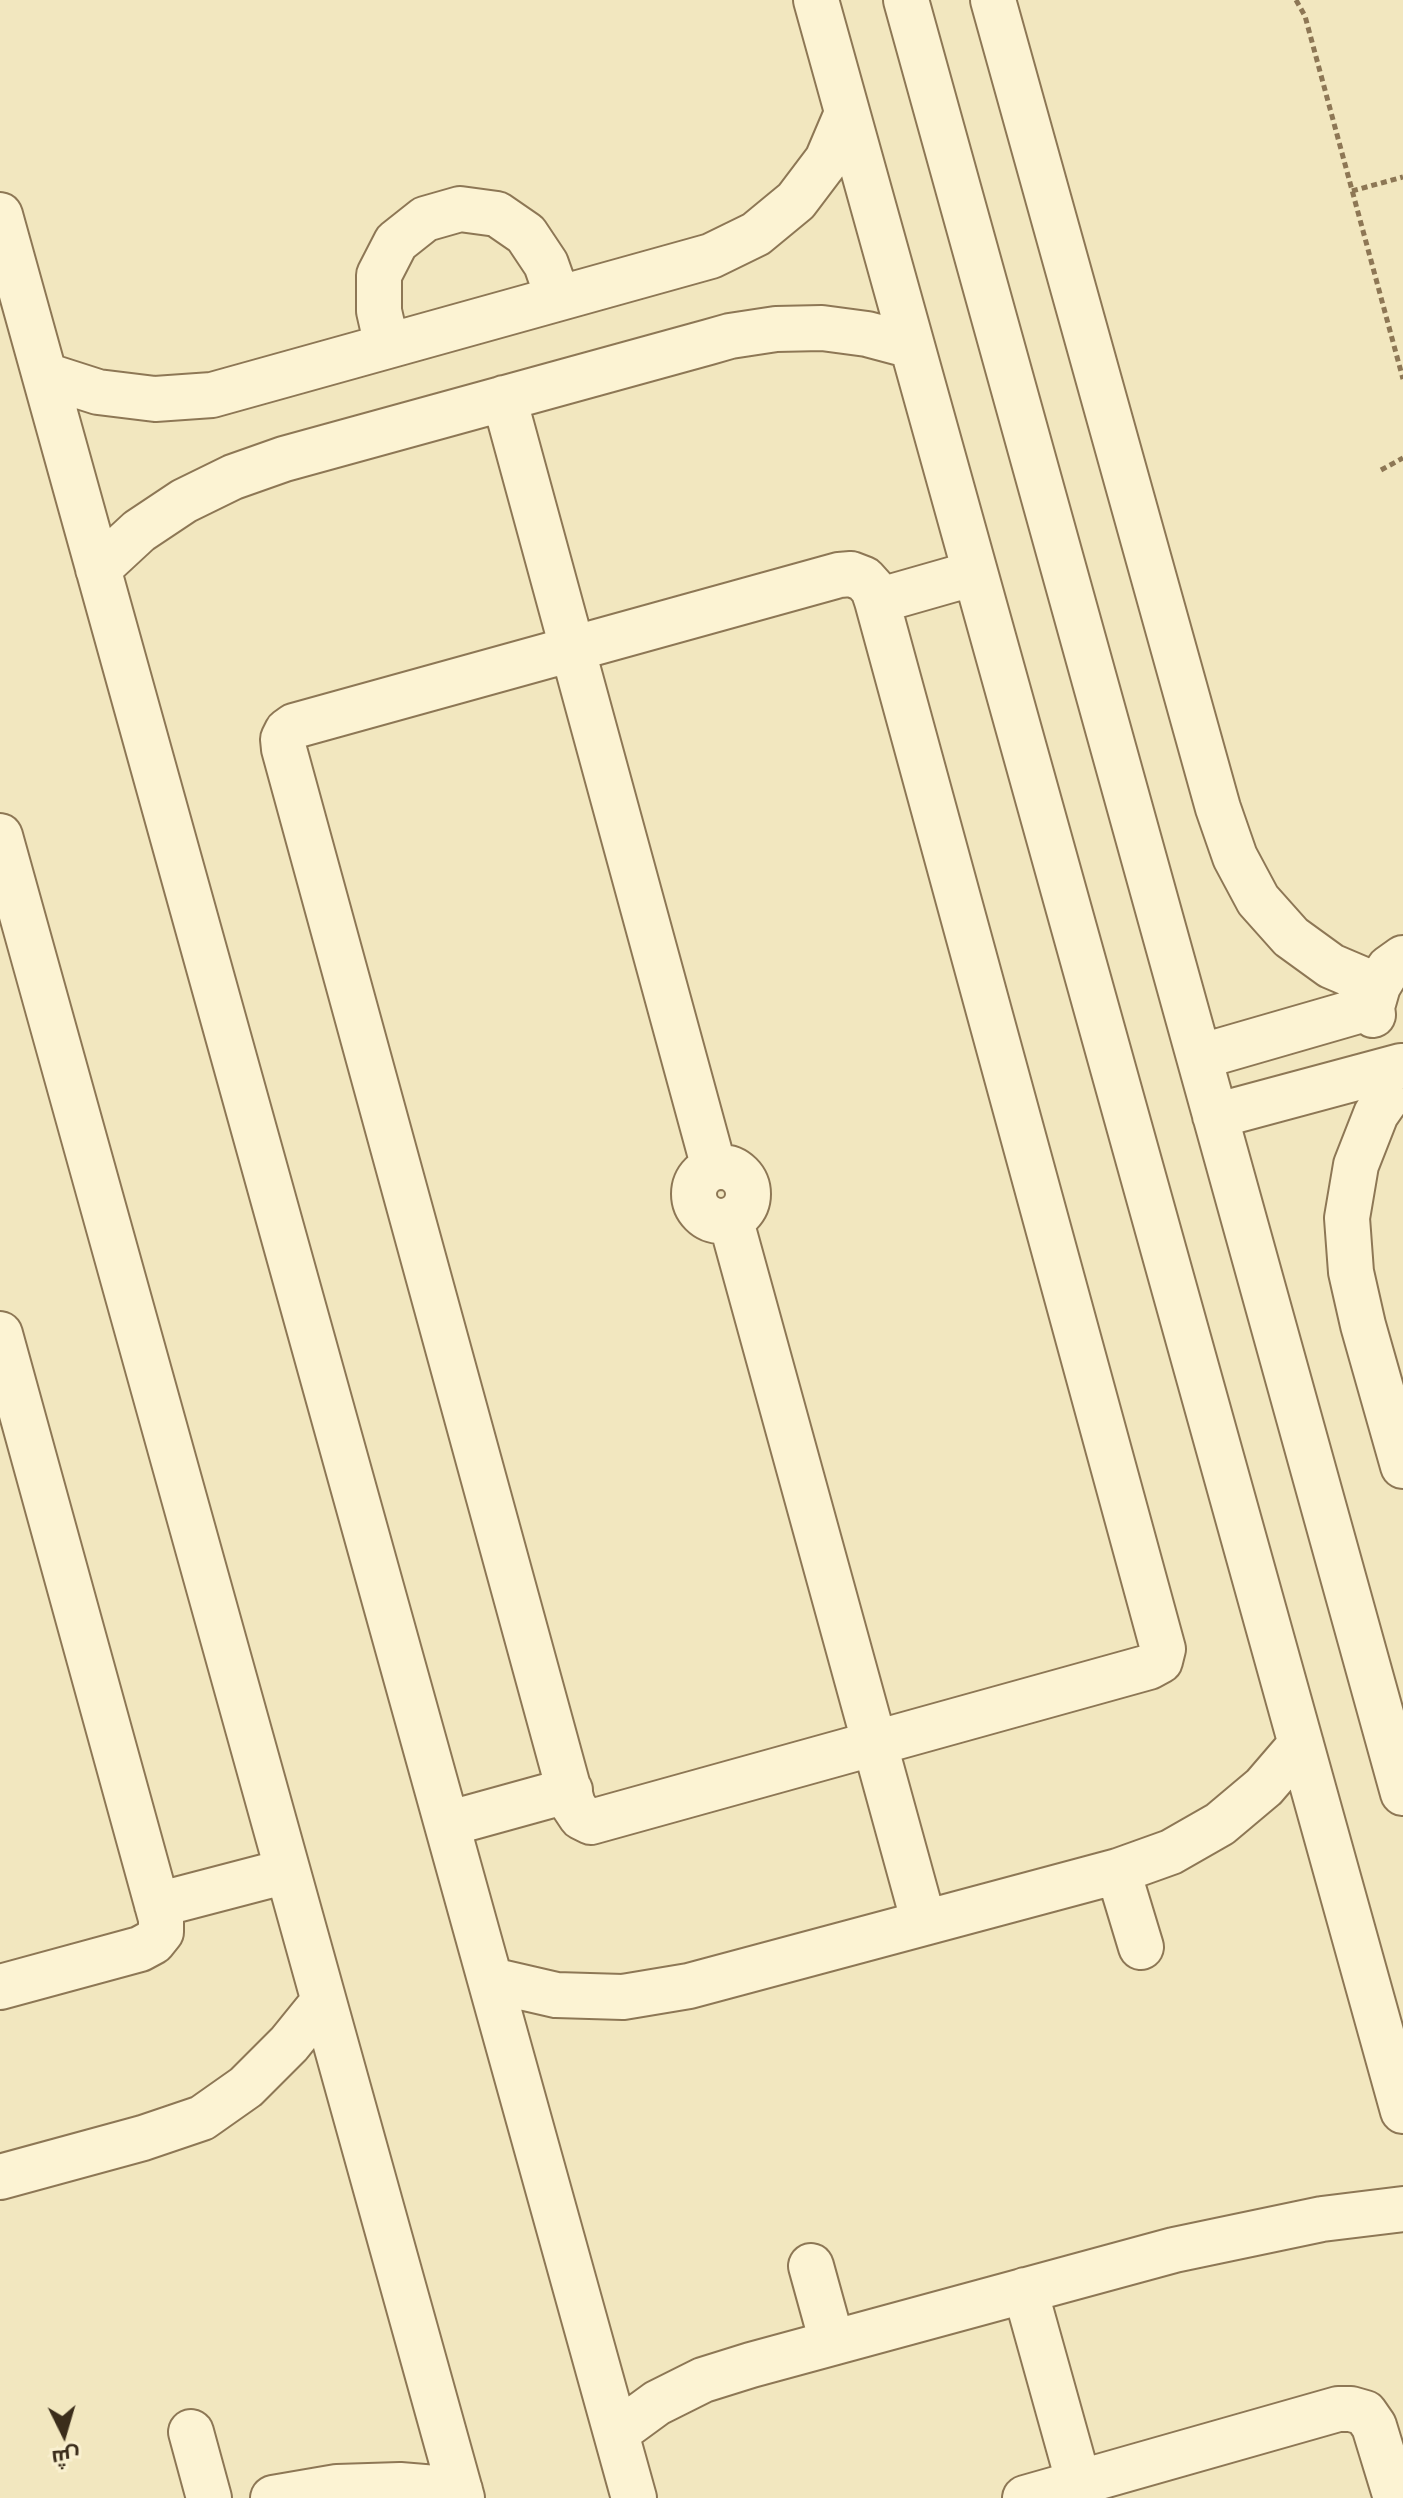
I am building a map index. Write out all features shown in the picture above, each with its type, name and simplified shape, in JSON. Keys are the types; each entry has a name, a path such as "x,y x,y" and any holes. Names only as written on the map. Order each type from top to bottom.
{"street":[{"path":"816,0 1403,2111"},
{"path":"906,0 1403,1793"},
{"path":"993,0 1218,808 1235,857 1258,900 1291,937 1331,966 1384,983"},
{"path":"45,375 98,392 141,398 212,395 711,256 756,234 796,201 827,160 847,113"},
{"path":"387,346 379,311 379,275 396,242 425,219 460,209 497,214 526,234 546,264 558,298"},
{"path":"0,215 634,2498"},
{"path":"98,569 139,531 184,501 233,477 284,459 730,336 776,329 822,328 867,334 912,346"},
{"path":"504,398 714,1168 701,1175 694,1188 694,1203 703,1215 716,1222 731,1221 924,1923"},
{"path":"877,601 975,573"},
{"path":"851,574 864,579 873,589 1163,1649 1160,1661 1149,1667 591,1822 581,1817 573,1805 283,739 294,726 573,649 839,575 851,574"},
{"path":"0,836 461,2494 400,2485 337,2487 273,2498"},
{"path":"1199,1057 1384,983"},
{"path":"1384,983 1374,1030 1384,1050 1402,1069"},
{"path":"1215,1116 1402,1069"},
{"path":"1402,1069 1376,1114 1356,1165 1347,1218 1351,1272 1403,1466"},
{"path":"0,1334 157,1905 161,1932 153,1942 140,1949 0,1987"},
{"path":"491,1980 556,1995 623,1997 689,1986 1118,1871 1171,1852 1220,1824 1264,1787 1301,1744"},
{"path":"447,1824 570,1790"},
{"path":"157,1905 287,1871"},
{"path":"1118,1871 1141,1947"},
{"path":"0,2177 143,2138 202,2118 246,2087 289,2044 323,2002"},
{"path":"616,2433 657,2403 703,2380 832,2342 1187,2247 1322,2219 1403,2209"},
{"path":"811,2266 832,2342"},
{"path":"1025,2290 1081,2490"},
{"path":"1025,2498 1081,2490 1338,2409 1365,2413 1392,2442 1396,2498"},
{"path":"191,2432 209,2498"}],"path":[{"path":"1296,0 1305,16 1403,379"},
{"path":"1352,191 1403,177"},
{"path":"1381,470 1403,458"}]}
